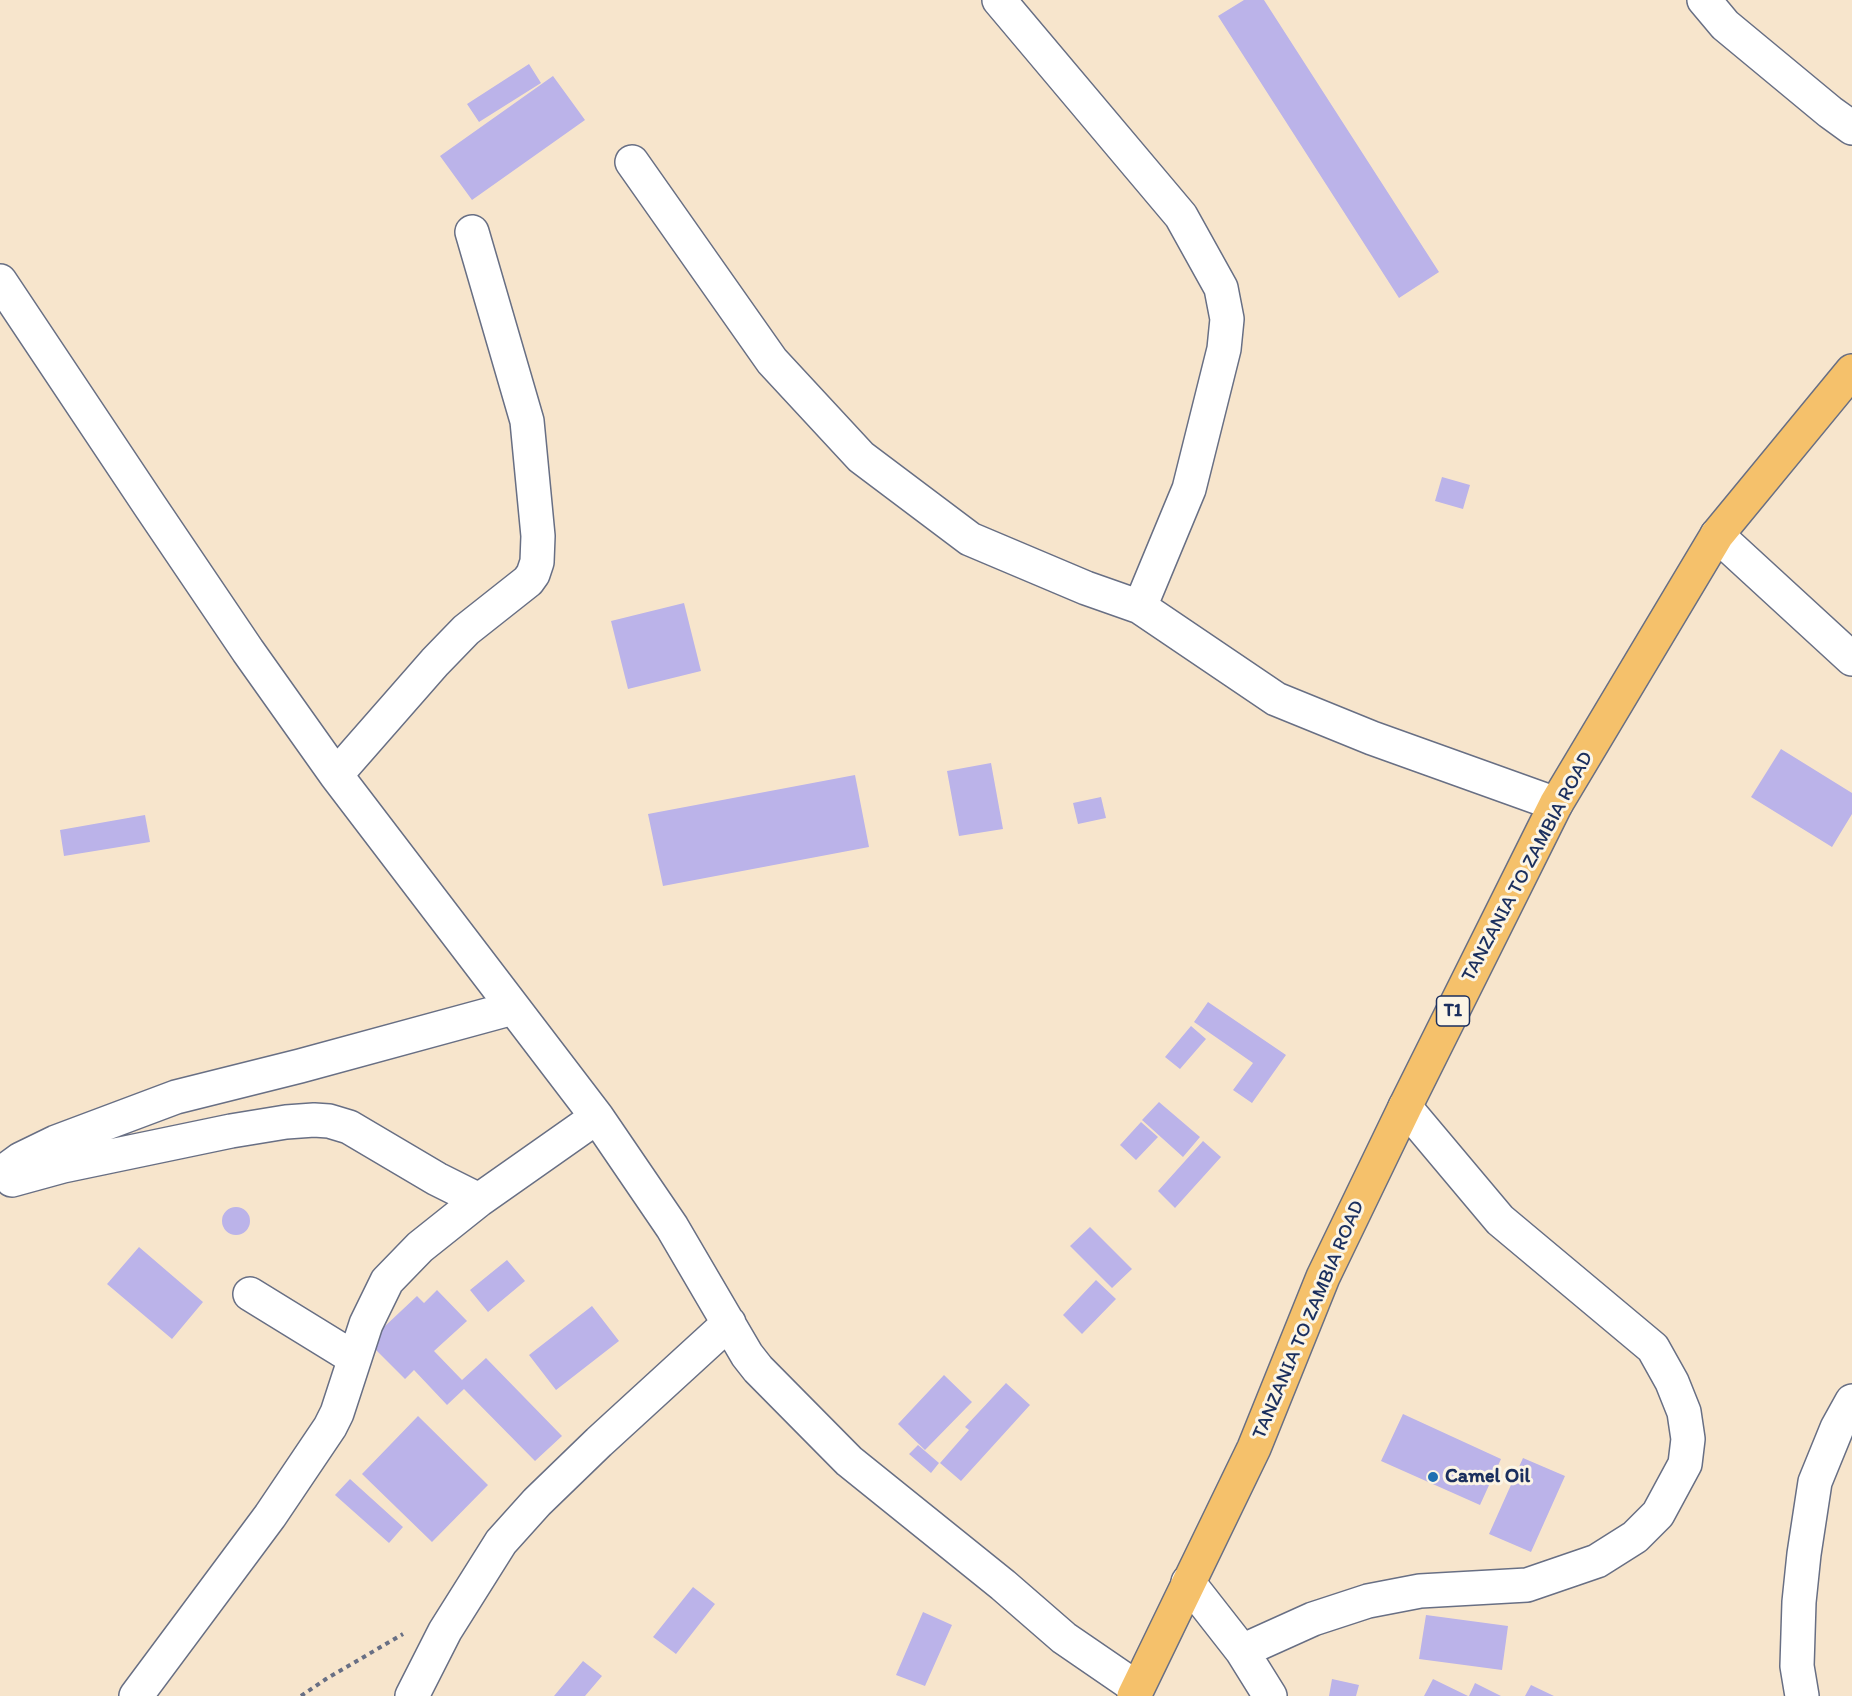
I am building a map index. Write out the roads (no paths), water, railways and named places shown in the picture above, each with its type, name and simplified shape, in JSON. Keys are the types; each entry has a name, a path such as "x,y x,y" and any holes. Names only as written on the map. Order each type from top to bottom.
{"highway":[{"name":"TANZANIA TO ZAMBIA ROAD","path":"1136,1692 1254,1448 1323,1277 1556,804 1717,535 1852,371"}],"street":[{"path":"999,0 1181,216 1221,288 1227,319 1224,349 1198,454 1189,489 1140,607"},
{"path":"1704,0 1725,25 1812,98 1852,128"},
{"path":"632,162 772,361 861,457 970,539 1086,588 1140,607 1276,699 1372,738 1556,804"},
{"path":"336,775 465,630 528,581 537,562 538,536 527,421 472,232"},
{"path":"0,281 169,536 336,775 597,1117 672,1227 758,1369 849,1461 1003,1585 1064,1638 1136,1692"},
{"path":"1717,535 1852,659"},
{"path":"0,1174 21,1159 56,1142 176,1097 312,1063 513,1008"},
{"path":"1242,1651 1313,1619 1368,1601 1420,1591 1527,1585 1597,1561 1635,1537 1658,1514 1685,1464 1688,1439 1684,1412 1672,1382 1653,1348 1500,1220 1405,1107"},
{"path":"135,1696 270,1516 330,1427 337,1413 371,1311 387,1281 420,1247 479,1200 597,1117"},
{"path":"0,1183 141,1149 231,1131 314,1120 329,1121 349,1127 437,1179 479,1200"},
{"path":"250,1294 354,1358"},
{"path":"412,1696 445,1631 501,1542 537,1502 599,1442 729,1323"},
{"path":"1802,1696 1797,1666 1799,1602 1815,1482 1837,1428 1852,1401"},
{"path":"1188,1582 1242,1651 1270,1696"}],"place":[{"name":"Camel Oil","path":"1433,1477"}]}
